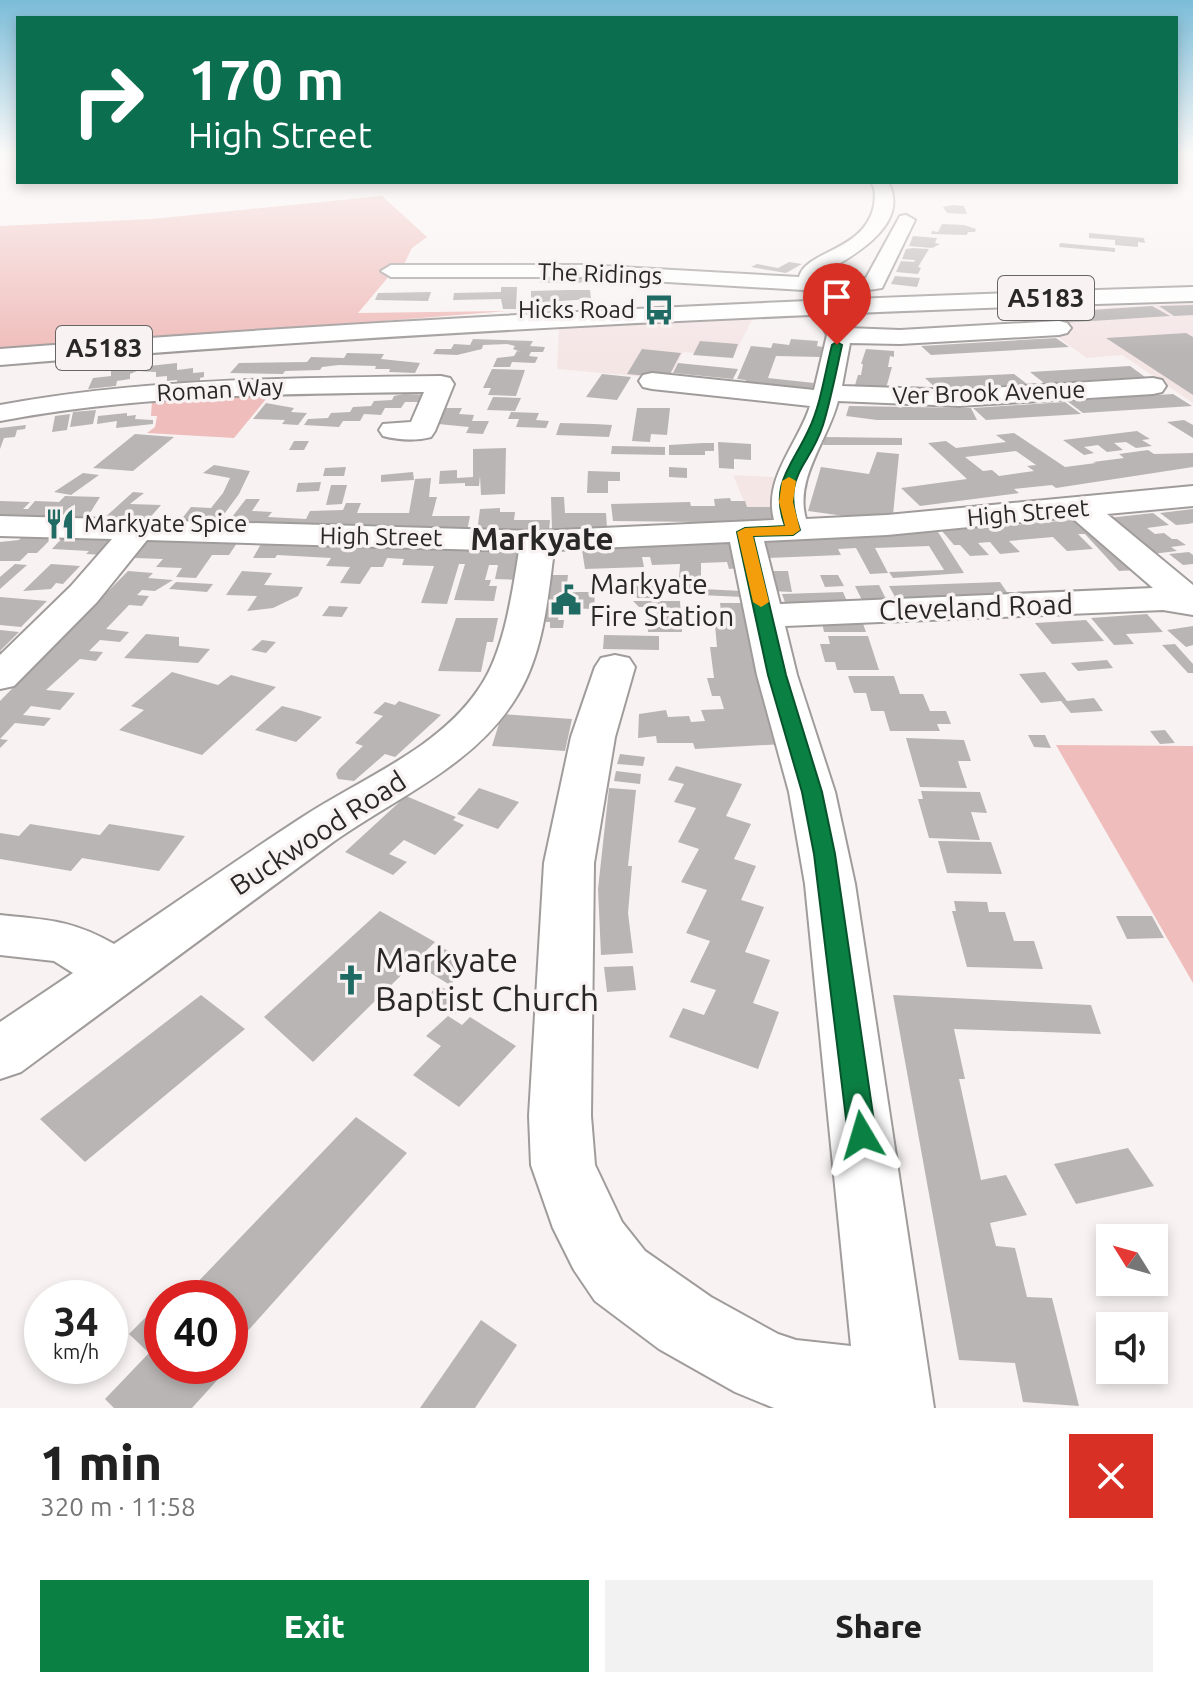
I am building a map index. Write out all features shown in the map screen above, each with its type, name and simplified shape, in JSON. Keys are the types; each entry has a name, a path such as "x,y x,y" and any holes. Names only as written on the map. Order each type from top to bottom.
{"main road":[{"name":"A5183","path":"0,357 816,295 1193,294"}],"street":[{"path":"793,530 787,514 787,487 796,462 816,428 839,335 831,315 816,295 811,271 865,239 878,221"},
{"name":"The Ridings","path":"391,271 583,271 816,295 874,283 906,221"},
{"path":"839,335 900,337 1059,328"},
{"name":"Roman Way","path":"0,413 52,404 214,388 446,374 421,431 393,430"},
{"name":"Ver Brook Avenue","path":"652,381 825,396 959,398 1153,386"},
{"name":"High Street","path":"0,526 538,541 793,530 1193,496"},
{"path":"1080,508 1190,602"},
{"path":"0,677 84,594 138,530"},
{"path":"615,667 593,737 569,863 560,1116 563,1165 577,1205 598,1246 620,1276 685,1323 761,1366 796,1378 895,1398 830,884 812,792 777,675 745,532"},
{"name":"Buckwood Road","path":"0,1054 329,822 432,758 467,728 498,694 513,657 527,614 538,541"},
{"name":"Cleveland Road","path":"764,616 1163,599 1190,602"},
{"path":"0,935 65,942 115,971"}],"shaded area":[{"path":"115,221 409,221 427,237 412,248 402,268 390,275 358,313 507,311 0,352 0,226"},
{"path":"1193,303 1193,403 1122,355 1087,358 1053,334 1040,332 1011,313"},
{"path":"753,318 733,357 683,352 669,379 557,369 559,328"},
{"path":"271,393 234,438 147,433 155,427 157,416 151,416 152,399"},
{"path":"733,475 774,477 777,524 754,525"},
{"path":"1056,745 1193,746 1193,983"}],"building":[{"path":"942,224 976,229 967,235 931,234 932,231 938,232"},
{"path":"1089,233 1144,238 1145,243 1138,242 1138,247 1115,245 1115,240 1089,238"},
{"path":"913,236 937,238 935,243 940,244 932,248 909,246"},
{"path":"1060,243 1115,248 1115,252 1059,247"},
{"path":"906,249 929,249 918,267 921,268 918,274 896,272 901,261 914,262 902,259"},
{"path":"789,262 802,264 786,273 751,267 757,264 778,268"},
{"path":"541,276 590,276 590,280 540,283"},
{"path":"895,276 920,278 917,287 891,284"},
{"path":"501,287 517,287 516,309 503,309 501,299 453,300 454,293 501,292"},
{"path":"590,290 591,299 531,303 531,291"},
{"path":"431,292 428,301 375,300 378,293"},
{"path":"1193,305 1193,315 1174,316 1159,306"},
{"path":"1152,306 1170,316 1030,325 1015,315"},
{"path":"1186,333 1193,337 1193,395 1106,338"},
{"path":"1056,338 1069,347 931,355 921,346"},
{"path":"473,339 533,341 530,346 545,347 543,352 531,352 529,356 538,357 535,363 512,362 510,367 493,367 497,358 521,352 507,344 483,345 482,349 457,355 433,354 436,349 451,349 454,344 470,345"},
{"path":"791,339 818,341 817,346 823,347 821,357 776,356 768,378 814,383 811,393 743,387 746,380 737,379 751,346 771,348 773,343 789,345"},
{"path":"700,341 738,344 733,358 693,355"},
{"path":"642,349 681,353 668,378 627,374"},
{"path":"866,349 894,351 894,357 890,356 888,367 892,367 886,388 855,385 858,375 861,375"},
{"path":"347,353 384,354 381,359 420,363 415,373 389,372 390,369 375,369 376,366 339,365 320,370 285,371 283,374 230,373 239,363 307,362 311,357 344,358"},
{"path":"177,363 177,370 193,368 193,373 204,372 204,377 200,378 200,382 177,384 177,380 167,381 167,376 156,377 156,372 137,371 130,374 130,379 117,381 116,386 88,389 93,378 111,376 111,370"},
{"path":"678,363 738,369 733,379 673,373"},
{"path":"1130,366 1145,377 1044,383 1030,372"},
{"path":"492,369 525,370 516,396 488,395 491,388 483,388"},
{"path":"602,374 631,377 617,400 586,397"},
{"path":"1014,374 1027,384 937,389 925,378"},
{"path":"1173,394 1192,406 1083,413 1067,401"},
{"path":"428,395 424,402 405,402 401,408 385,408 381,415 364,414 360,421 343,421 339,427 304,425 308,419 328,418 331,413 350,412 353,407 371,406 374,401 392,400 394,396"},
{"path":"493,397 521,398 515,411 487,410"},
{"path":"1065,402 1081,414 986,420 973,408"},
{"path":"266,403 294,408 291,412 307,413 298,425 282,424 285,420 253,419"},
{"path":"849,406 971,408 977,420 877,420 846,416"},
{"path":"446,408 462,408 459,414 474,415 472,421 489,421 483,434 466,433 469,427 438,424"},
{"path":"637,408 670,408 667,435 651,434 650,442 632,441"},
{"path":"96,410 93,424 70,427 73,412"},
{"path":"511,412 539,413 536,420 549,421 546,428 516,427 519,419 508,419"},
{"path":"127,413 127,416 136,415 135,419 153,420 153,424 116,428 117,421 97,424 98,416"},
{"path":"70,414 67,430 52,432 55,416"},
{"path":"1184,420 1193,425 1193,438 1167,422"},
{"path":"560,423 612,425 609,437 556,435"},
{"path":"26,425 25,429 17,430 15,437 4,438 0,449 0,428"},
{"path":"1137,431 1150,439 1142,440 1152,446 1136,448 1126,442 1114,443 1123,450 1107,452 1098,445 1084,447 1094,453 1084,455 1063,440"},
{"path":"1014,433 1065,467 1124,458 1119,454 1148,450 1154,454 1193,453 1193,467 1056,488 1052,485 1014,489 1019,493 920,506 901,488 967,479 928,443 946,441 956,448 1006,442 996,435","holes":["1016,451 1036,465 1027,466 1034,471 999,476 992,470 983,471 965,457"]},
{"path":"135,434 174,437 133,471 93,468"},
{"path":"825,437 902,438 902,445 823,445"},
{"path":"294,441 309,441 304,450 289,450"},
{"path":"718,442 751,444 751,460 734,459 734,469 719,468"},
{"path":"714,443 714,451 705,451 705,455 669,455 669,445"},
{"path":"612,446 665,447 665,455 611,454"},
{"path":"506,448 505,494 481,495 480,476 479,486 439,484 440,471 457,470 457,478 473,477 473,449"},
{"path":"877,452 899,454 893,515 859,518 808,511 821,467 869,474"},
{"path":"214,465 250,471 239,494 222,517 232,517 246,499 260,499 252,511 272,512 268,517 306,519 310,511 343,510 346,503 361,503 357,513 409,513 415,479 431,478 429,497 437,497 432,516 470,516 467,531 177,525 191,507 211,508 223,493 230,478 203,473"},
{"path":"346,467 344,476 323,476 325,468"},
{"path":"669,467 687,468 687,478 669,477"},
{"path":"588,471 620,472 620,481 608,481 608,493 587,493"},
{"path":"413,472 414,480 381,482 381,475"},
{"path":"83,473 99,475 71,495 54,492"},
{"path":"321,482 319,491 296,492 298,483"},
{"path":"331,485 347,485 342,504 326,505"},
{"path":"133,492 144,493 130,504 161,505 146,522 102,520"},
{"path":"65,496 100,497 85,521 0,518 0,501 30,502 23,509 28,509 35,501 59,502"},
{"path":"551,497 564,497 565,513 606,513 607,528 552,530"},
{"path":"730,498 731,501 745,501 747,507 771,507 776,523 613,521 611,504 690,502 691,506 715,506 714,499"},
{"path":"500,508 500,512 515,512 514,520 550,520 549,531 477,532 480,509"},
{"path":"1193,509 1193,523 1188,524 1176,525 1160,513"},
{"path":"1153,513 1169,525 1147,528 1186,545 1171,547 1177,551 1152,554 1108,518"},
{"path":"1083,519 1137,570 1119,571 1085,534 1078,534 1093,549 1067,551 1053,537 1009,541 1020,552 1000,554 990,542 978,543 989,555 970,556 960,545 954,545 942,531"},
{"path":"938,532 964,573 893,578 889,572 944,570 929,546 875,548 888,573 870,574 856,548 838,549 841,555 768,558 761,542 766,538"},
{"path":"24,535 54,536 37,553 28,553 20,561 0,561 0,542 19,540"},
{"path":"64,536 118,538 104,555 52,549"},
{"path":"149,539 237,543 229,555 212,555 196,578 176,577 182,568 156,567 163,559 134,558"},
{"path":"262,542 528,551 523,580 495,579 498,565 489,565 485,580 491,580 489,586 497,586 494,601 454,600 465,564 459,564 447,604 421,603 434,566 402,565 404,559 387,558 383,567 371,567 360,584 340,583 350,567 326,566 331,558 277,555 275,558 253,558"},
{"path":"731,543 740,568 729,569 727,562 701,563 701,589 743,591 743,597 678,594 680,564 652,565 650,557 642,557 644,567 585,569 582,550"},
{"path":"1189,552 1193,555 1193,564 1183,565 1169,554"},
{"path":"15,564 27,565 0,589 0,577"},
{"path":"51,564 80,566 63,584 56,583 51,589 23,591"},
{"path":"128,571 153,573 148,578 173,580 155,591 142,590 137,595 149,596 142,606 129,605 106,629 129,632 120,642 100,640 89,651 103,652 96,661 80,659 46,690 75,693 60,710 31,706 23,715 51,718 44,726 15,723 0,739 0,701"},
{"path":"242,571 272,573 264,585 303,587 298,596 273,608 247,611 257,596 226,595"},
{"path":"766,571 788,571 792,592 770,591"},
{"name":"Markyate Fire Station","path":"541,575 568,575 566,592 595,592 594,609 565,608 564,613 559,613 558,620 564,620 563,628 550,628 550,622 544,622"},
{"path":"820,575 838,575 844,586 825,587"},
{"path":"176,582 213,584 207,592 169,589"},
{"path":"1000,582 1013,601 900,606 889,586"},
{"path":"879,585 890,607 866,608 855,586"},
{"path":"635,586 658,586 661,598 637,598"},
{"path":"843,592 850,608 788,611 782,594"},
{"path":"0,597 47,601 21,627 0,625"},
{"path":"633,601 680,601 682,632 648,632 647,607 639,607"},
{"path":"720,603 746,603 783,744 695,749 693,743 657,743 656,736 638,738 639,714 666,710 668,717 689,716 691,722 705,721 701,710 724,709 720,696 712,696 707,678 714,678 710,647 717,647 715,625 723,626"},
{"path":"329,606 348,607 342,617 322,616"},
{"path":"1147,614 1163,632 1126,634 1134,644 1114,645 1091,618"},
{"path":"456,618 498,618 493,642 487,642 481,672 438,671"},
{"path":"821,618 861,618 866,632 824,632"},
{"path":"1086,620 1104,641 1052,644 1035,623"},
{"path":"1193,626 1193,645 1186,647 1167,630"},
{"path":"0,630 19,632 0,651"},
{"path":"146,634 179,637 179,646 210,649 198,663 124,658"},
{"path":"604,635 659,636 659,650 603,649"},
{"path":"828,636 868,636 879,670 837,670 835,662 825,662 820,644 830,644"},
{"path":"262,640 276,642 266,653 251,650"},
{"path":"1175,644 1193,664 1193,673 1188,673 1162,645"},
{"path":"1107,660 1113,668 1078,671 1071,663"},
{"path":"172,672 218,685 231,675 276,687 202,755 119,730 144,710 131,706"},
{"path":"1045,672 1067,701 1094,698 1103,711 1071,713 1061,701 1041,703 1019,674"},
{"path":"848,676 894,676 900,694 923,694 930,711 946,711 951,724 937,724 940,731 890,731 884,711 871,711 866,693 854,693"},
{"path":"399,701 441,715 395,757 385,754 354,781 338,779 336,774 339,769 363,746 355,743 383,716 373,713 385,702 395,705"},
{"path":"282,706 322,717 296,742 255,730"},
{"path":"502,714 572,719 565,751 492,746"},
{"path":"1165,730 1175,743 1160,744 1150,731"},
{"path":"1028,735 1045,735 1051,748 1034,747"},
{"path":"906,738 964,740 971,761 958,761 967,788 920,787"},
{"path":"620,754 645,757 643,766 617,764"},
{"path":"676,766 742,784 726,816 751,824 734,859 756,866 741,900 764,907 745,952 770,960 753,1003 779,1012 758,1069 669,1037 683,1008 704,1015 716,990 690,982 710,941 686,933 707,890 681,882 699,849 678,842 696,808 674,802 684,784 668,780"},
{"path":"616,771 641,774 640,784 614,781"},
{"path":"479,788 519,802 498,829 457,814"},
{"path":"609,788 636,790 628,866 632,866 628,913 633,953 601,955 598,889"},
{"path":"921,791 980,792 987,813 971,812 980,840 929,838 918,799 923,799"},
{"path":"406,796 456,817 453,820 464,825 435,855 404,840 389,854 407,862 393,875 345,852"},
{"path":"30,824 100,835 109,824 185,836 159,871 82,858 71,871 0,859 0,833 19,836"},
{"path":"938,841 991,842 1002,874 947,873"},
{"path":"954,901 987,902 989,912 1005,912 1014,941 1034,941 1043,969 967,967 952,911 956,911"},
{"name":"Markyate Baptist Church","path":"380,911 435,942 313,1062 264,1017"},
{"path":"1116,916 1152,916 1164,938 1127,939"},
{"path":"445,949 470,965 450,985 424,969"},
{"path":"633,966 636,990 607,992 604,967"},
{"path":"439,985 466,1003 455,1014 427,996"},
{"path":"201,995 245,1029 85,1162 40,1119"},
{"path":"893,995 1091,1005 1101,1034 954,1029 965,1079 959,1079 981,1180 1006,1175 1027,1215 990,1223 996,1246 1015,1248 1027,1297 1052,1298 1079,1406 1023,1402 1015,1363 959,1360"},
{"path":"448,1016 462,1025 470,1017 516,1046 459,1107 413,1075 441,1046 426,1036"},
{"path":"356,1117 407,1153 248,1331 248,1280 200,1280"},
{"path":"1128,1148 1154,1186 1076,1204 1054,1164"},
{"path":"144,1319 144,1348 129,1334"},
{"path":"481,1320 517,1345 475,1408 420,1408"},
{"path":"144,1358 144,1384 214,1384 192,1408 114,1408 105,1399 119,1384 128,1384 128,1375"}],"slow traffic":[{"path":"761,602 745,532 793,530 786,502 789,481"}],"place":[{"name":"Hicks Road","path":"659,310"},
{"name":"Markyate Spice","path":"60,524"},
{"name":"Markyate Fire Station","path":"566,600"},
{"name":"Markyate Baptist Church","path":"351,980"}],"district":[{"name":"Markyate","path":"542,539"}],"route":[{"path":"837,345 816,428 796,462 787,487 787,514 793,530 745,532 777,675 812,792 830,884 862,1135"}]}
